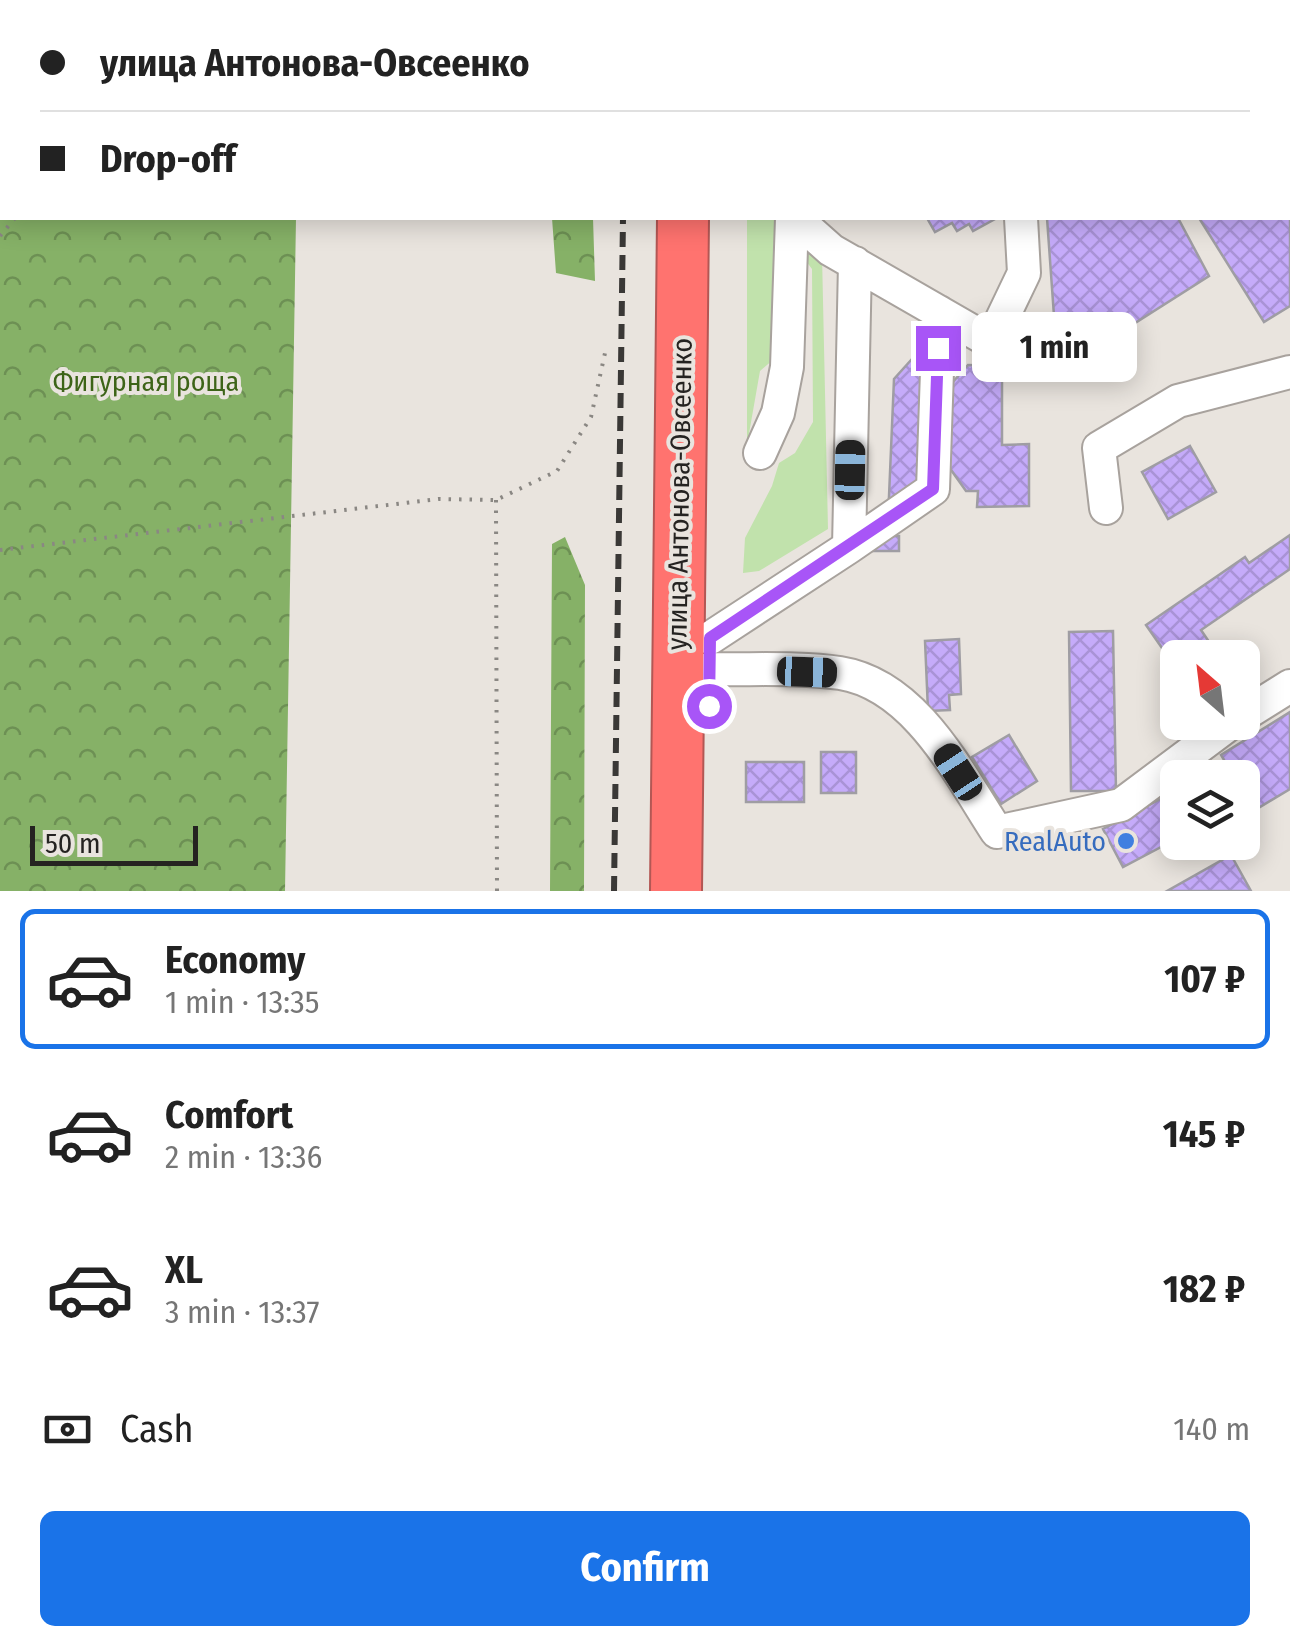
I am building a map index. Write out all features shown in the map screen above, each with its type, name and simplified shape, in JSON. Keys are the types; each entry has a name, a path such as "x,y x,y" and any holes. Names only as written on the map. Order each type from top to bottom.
{"highway":[{"name":"улица Антонова-Овсеенко","path":"676,891 683,220"},
{"name":"улица Антонова-Овсеенко","path":"709,891 714,220"}],"lane":[{"path":"760,452 778,413 788,368 793,220"},
{"path":"797,220 839,243 991,342 1024,273 1020,220"},
{"path":"839,243 849,548"},
{"path":"710,653 933,489 940,312"},
{"path":"1106,508 1099,448 1178,401 1290,372"},
{"path":"710,653 869,681 903,704 938,742 997,832 1121,805 1208,740"},
{"path":"1260,705 1290,686"}],"path":[{"path":"0,550 439,499 496,500 557,471 591,417 605,353"},
{"path":"496,500 497,891"}],"green space":[{"name":"Фигурная роща","path":"0,220 296,220 285,891 0,891"},
{"path":"552,220 593,220 595,281 556,273"},
{"path":"747,220 775,220 785,228 774,255 774,359 760,371 747,445"},
{"path":"799,237 822,255 828,529 759,571 743,573 745,538 772,486 779,463 795,453 813,422 812,269 800,253"},
{"path":"565,537 585,585 584,891 550,891 552,544"}],"building":[{"path":"928,220 993,220 973,231 969,224 957,231 952,223 935,232"},
{"path":"1047,220 1179,220 1209,276 1058,372"},
{"path":"1200,220 1290,220 1290,306 1264,322"},
{"path":"929,340 926,486 888,520 894,379"},
{"path":"968,365 1002,366 1002,445 1029,444 1029,506 977,507 978,491 966,491 949,467 952,383"},
{"path":"1190,446 1216,492 1168,519 1142,472"},
{"path":"1290,535 1290,569 1201,630 1208,640 1160,640 1160,645 1146,625 1245,557 1249,563"},
{"path":"867,536 899,536 899,551 867,551"},
{"path":"1113,631 1116,791 1071,791 1069,632"},
{"path":"959,639 961,694 949,695 950,710 928,711 925,641"},
{"path":"1290,712 1290,789 1260,807 1260,760 1224,760 1221,755 1245,740 1260,740 1260,731"},
{"path":"1009,735 1037,781 1001,804 972,757"},
{"path":"821,752 856,752 856,793 821,793"},
{"path":"746,762 804,762 804,802 746,802"},
{"path":"1160,799 1160,847 1123,867 1103,829"},
{"path":"1222,860 1234,860 1251,891 1167,891"}],"railway":[{"path":"614,891 623,220"}],"place":[{"name":"RealAuto","path":"1126,841"}],"route":[{"path":"709,706 710,638 933,489 938,348"}]}
